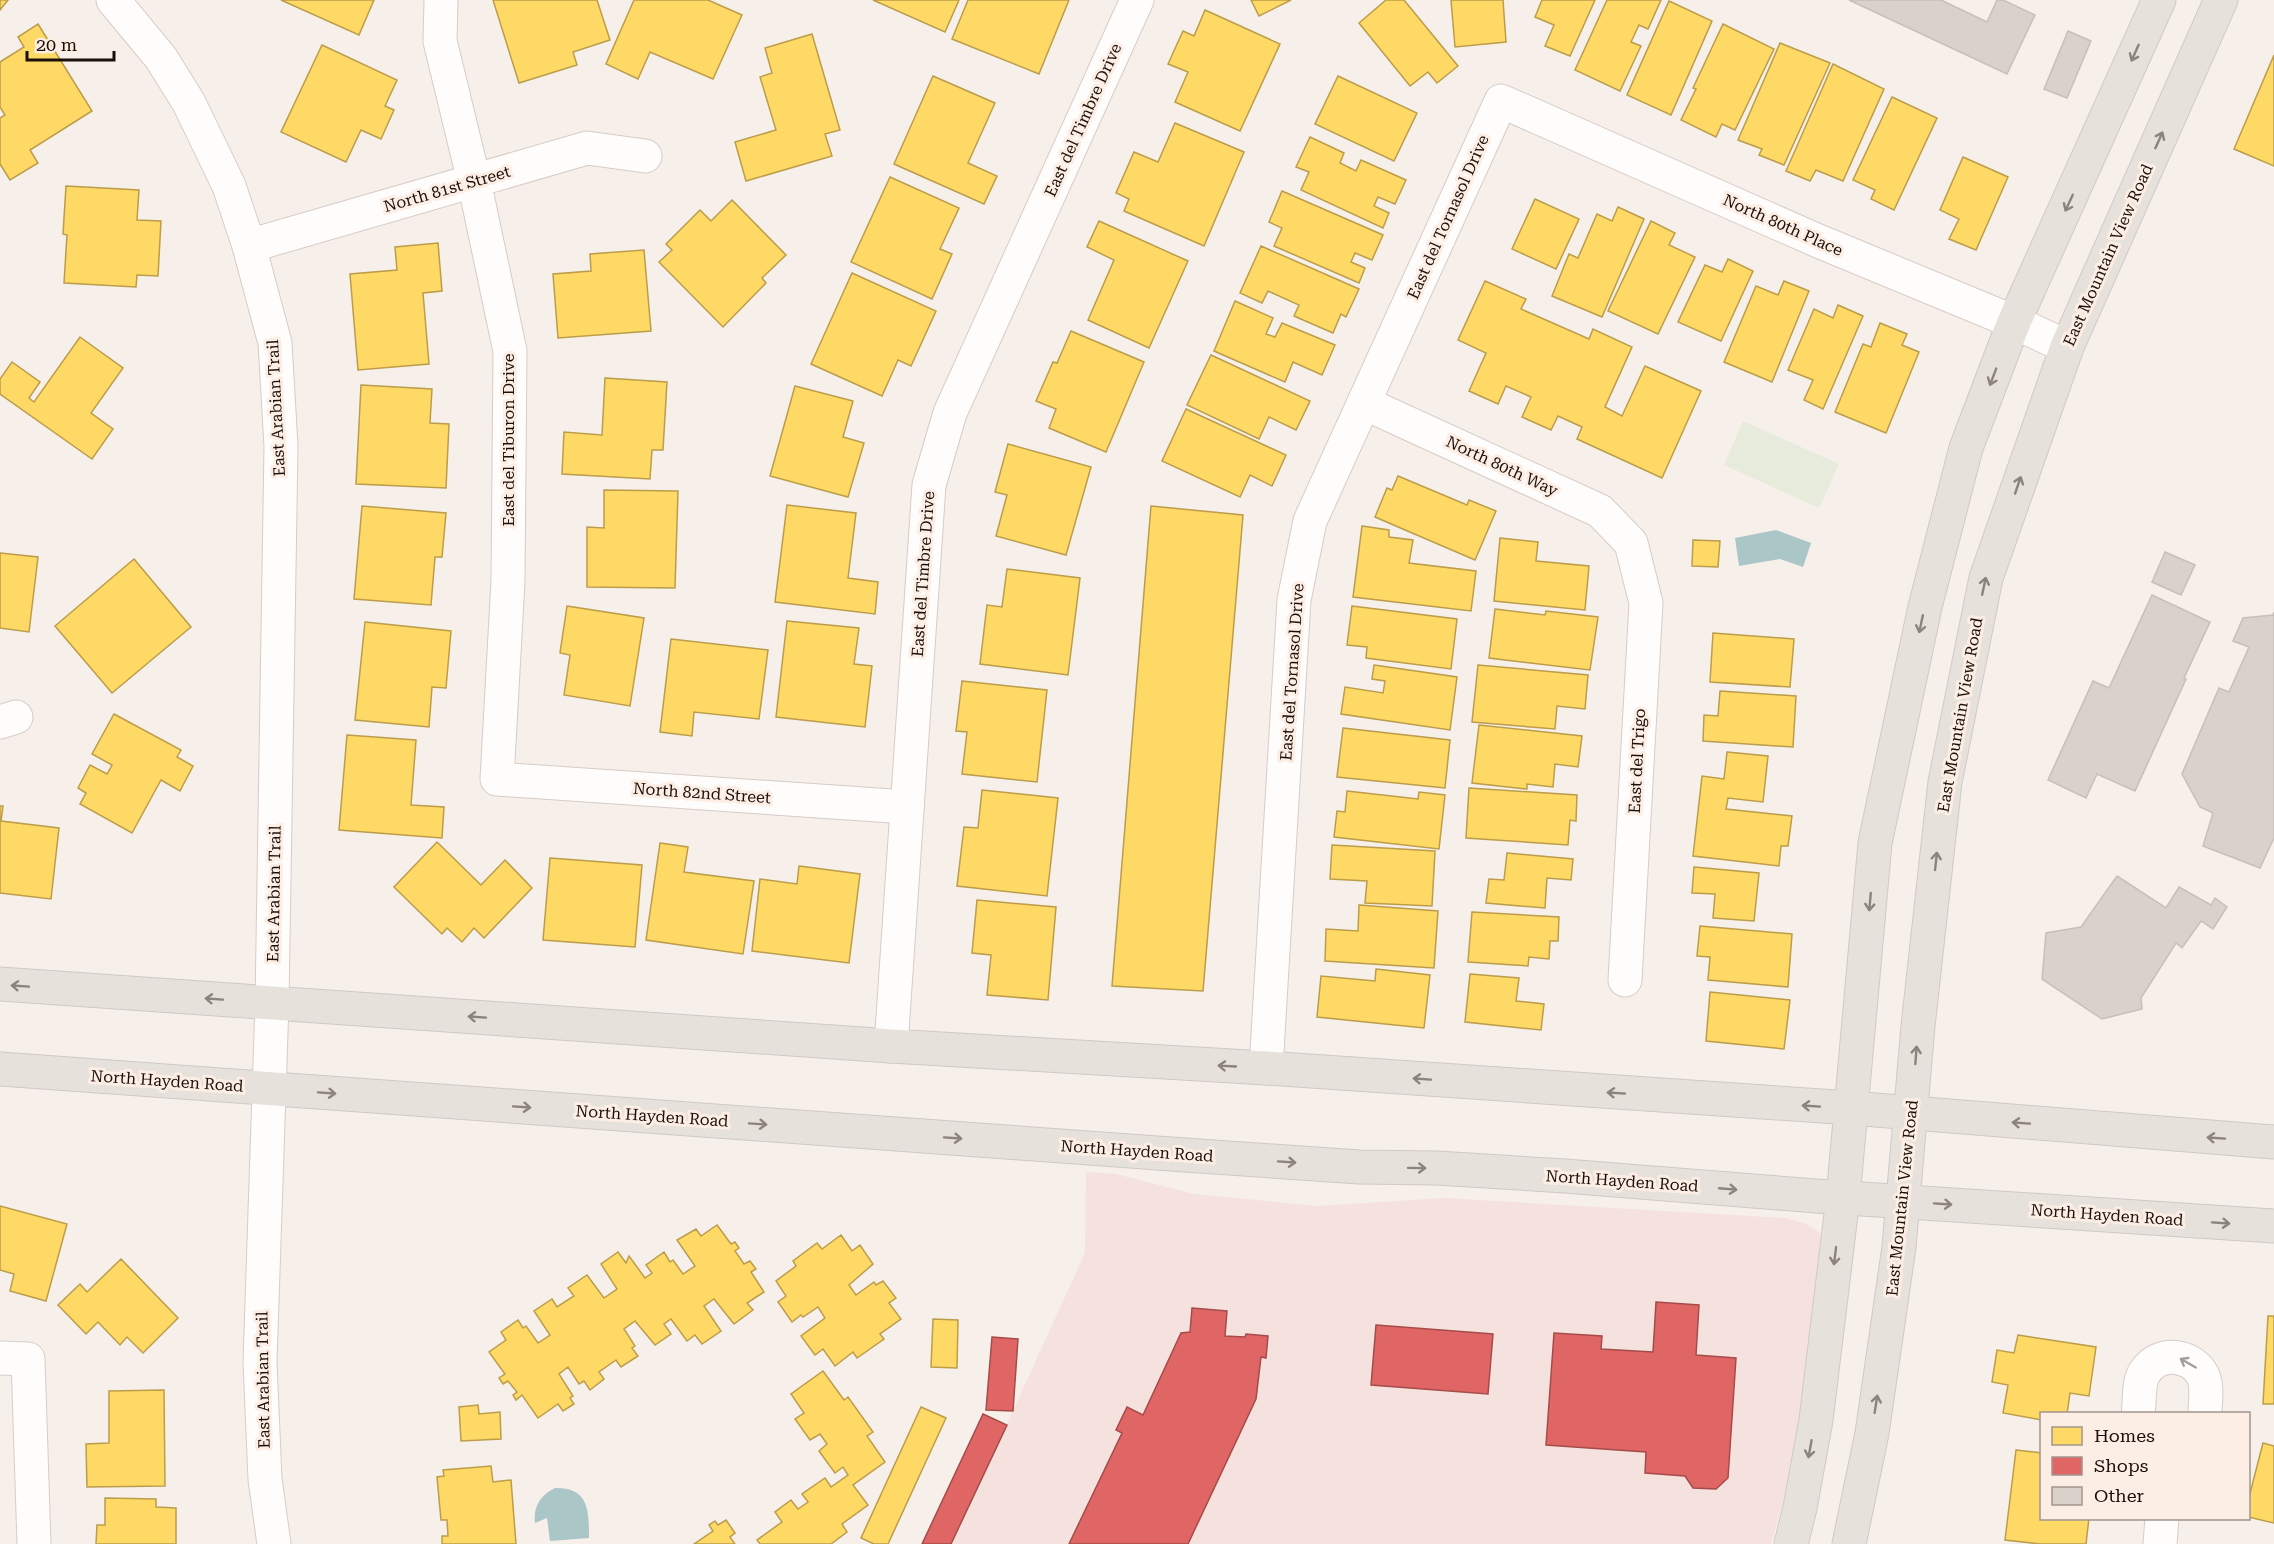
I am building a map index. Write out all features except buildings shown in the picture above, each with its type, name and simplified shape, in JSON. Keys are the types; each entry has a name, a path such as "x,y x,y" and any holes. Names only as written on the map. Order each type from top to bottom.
{"main road":[{"path":"1791,1544 1816,1420 1843,1198 1875,843 1924,607 1966,448 2014,322 2159,0"},
{"name":"East Mountain View Road","path":"1849,1544 1872,1433 1899,1247 1918,1026 1945,782 1986,578 2067,347 2222,0"},
{"path":"0,984 891,1046 1266,1068 1851,1108 2274,1142"},
{"name":"North Hayden Road","path":"0,1069 1185,1155 1359,1167 1437,1168 1565,1176 1843,1198 2274,1226"}],"street":[{"name":"East Arabian Trail","path":"112,0 161,58 189,103 229,186 249,246 275,343 281,446 272,1003 260,1362 265,1479 274,1544"},
{"name":"East del Tiburon Drive","path":"441,0 440,41 474,181 510,351 508,581 497,779"},
{"name":"East del Timbre Drive","path":"891,1046 929,485 950,413 1137,0"},
{"name":"North 80th Place","path":"1501,101 1816,240 2014,322 2067,347"},
{"name":"East del Tornasol Drive","path":"1266,1068 1294,600 1310,521 1501,101"},
{"name":"North 81st Street","path":"249,246 587,148 645,156"},
{"name":"North 80th Way","path":"1364,403 1600,511 1631,543"},
{"name":"East del Trigo","path":"1625,980 1646,603 1631,543"},
{"name":"North 82nd Street","path":"497,779 907,807"},
{"path":"2138,1412 2143,1374 2150,1365 2168,1357 2187,1360 2202,1375 2206,1384 2205,1412"},
{"path":"14,1359 34,1544"},
{"path":"2160,1544 2162,1520"}],"shaded area":[{"path":"1743,421 1839,464 1819,508 1724,465"},
{"path":"1086,1172 1116,1174 1194,1194 1317,1206 1445,1198 1785,1218 1804,1223 1819,1232 1826,1251 1784,1499 1771,1544 952,1544 1085,1253"}],"water":[{"path":"1776,530 1811,543 1803,567 1780,559 1739,566 1735,538"},
{"path":"555,1488 566,1489 581,1496 587,1510 589,1538 550,1541 547,1518 535,1523 535,1511 539,1502"}]}
